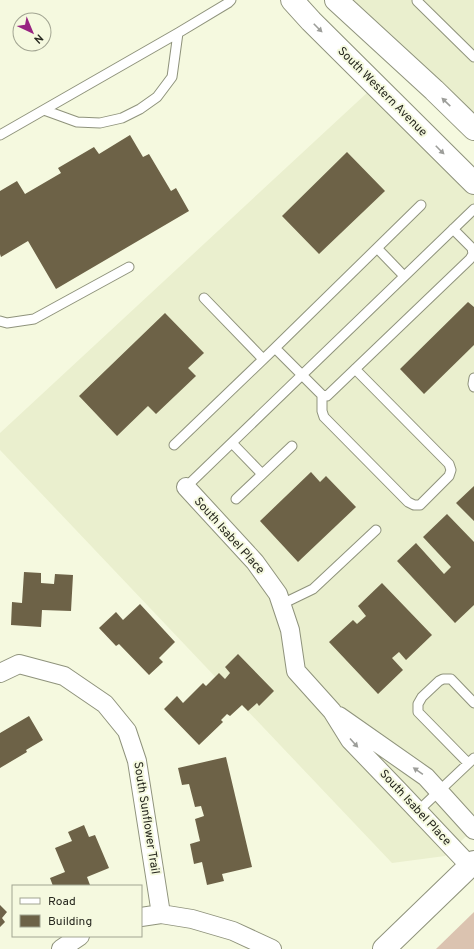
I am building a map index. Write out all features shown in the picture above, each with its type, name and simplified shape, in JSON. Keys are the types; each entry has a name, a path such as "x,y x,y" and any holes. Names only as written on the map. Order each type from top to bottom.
{"main road":[{"name":"South Western Avenue","path":"292,0 311,21 474,183"},
{"path":"336,0 434,90 474,130"},
{"path":"384,949 472,864"}],"street":[{"name":"South Isabel Place","path":"186,487 255,562 278,594 290,630 296,671 332,711 350,740 418,811 472,864"},
{"name":"South Sunflower Trail","path":"0,673 19,664 64,676 105,704 127,730 138,761 161,914"},
{"name":"South Isabel Place","path":"332,711 426,777 474,830"},
{"path":"142,917 161,914 192,919 233,931 272,949"},
{"path":"61,949 79,937"}],"lane":[{"path":"0,135 178,33 231,0"},
{"path":"417,1 474,57"},
{"path":"44,110 76,122 100,123 122,118 140,109 157,96 172,78 178,33"},
{"path":"174,445 421,205"},
{"path":"186,487 474,209"},
{"path":"275,348 322,395 327,396 470,259 473,254 472,248 453,229"},
{"path":"377,248 404,276"},
{"path":"0,321 7,323 34,319 129,267"},
{"path":"204,298 263,359"},
{"path":"322,395 322,411 324,417 408,502 414,505 420,505 449,476 451,470 449,464 355,368"},
{"path":"474,378 474,387"},
{"path":"232,443 262,474"},
{"path":"236,499 292,446"},
{"path":"282,604 313,589 376,530"},
{"path":"418,811 471,760 418,712 418,704 422,697 439,682 443,679 451,679 474,704"}],"shaded area":[{"path":"332,0 474,0 474,141 426,97"},
{"path":"369,91 474,189 474,829 445,856 392,863 0,450 0,433"},
{"path":"474,912 474,949 436,949"}],"building":[{"path":"130,135 143,157 149,154 171,191 176,188 189,211 56,289 28,241 1,257 0,191 17,181 25,194 61,173 58,168 94,147 99,154"},
{"path":"347,152 385,191 319,254 282,216"},
{"path":"468,302 474,307 474,345 424,394 400,369"},
{"path":"165,313 204,353 188,368 196,376 156,414 148,406 117,436 79,396"},
{"path":"311,472 320,482 326,476 356,507 298,562 260,521"},
{"path":"474,486 474,521 456,503"},
{"path":"447,514 474,542 474,605 455,623 397,561 416,543 444,574 451,567 423,537"},
{"path":"24,572 41,573 41,583 54,584 55,574 73,575 71,611 42,610 41,627 11,625 12,602 22,603"},
{"path":"382,583 432,635 406,660 399,652 392,658 403,670 378,694 329,642 353,620 357,624 366,616 358,606"},
{"path":"140,604 175,642 159,658 163,662 149,675 119,644 116,646 99,628 116,612 123,620"},
{"path":"238,654 274,691 259,706 257,703 248,711 242,705 230,716 227,714 221,720 223,722 199,745 164,709 177,696 183,703 203,683 206,686 219,673 225,679 230,673 225,667"},
{"path":"29,716 43,740 26,750 27,752 0,768 0,733"},
{"path":"226,757 252,867 222,874 224,881 207,885 202,862 194,864 190,844 200,841 195,819 204,816 201,806 195,807 189,784 182,785 178,768"},
{"path":"84,825 89,837 95,835 109,868 87,877 90,885 53,885 50,878 65,872 55,848 72,841 68,832"},
{"path":"0,905 7,912 2,918 5,922 0,927"}]}
